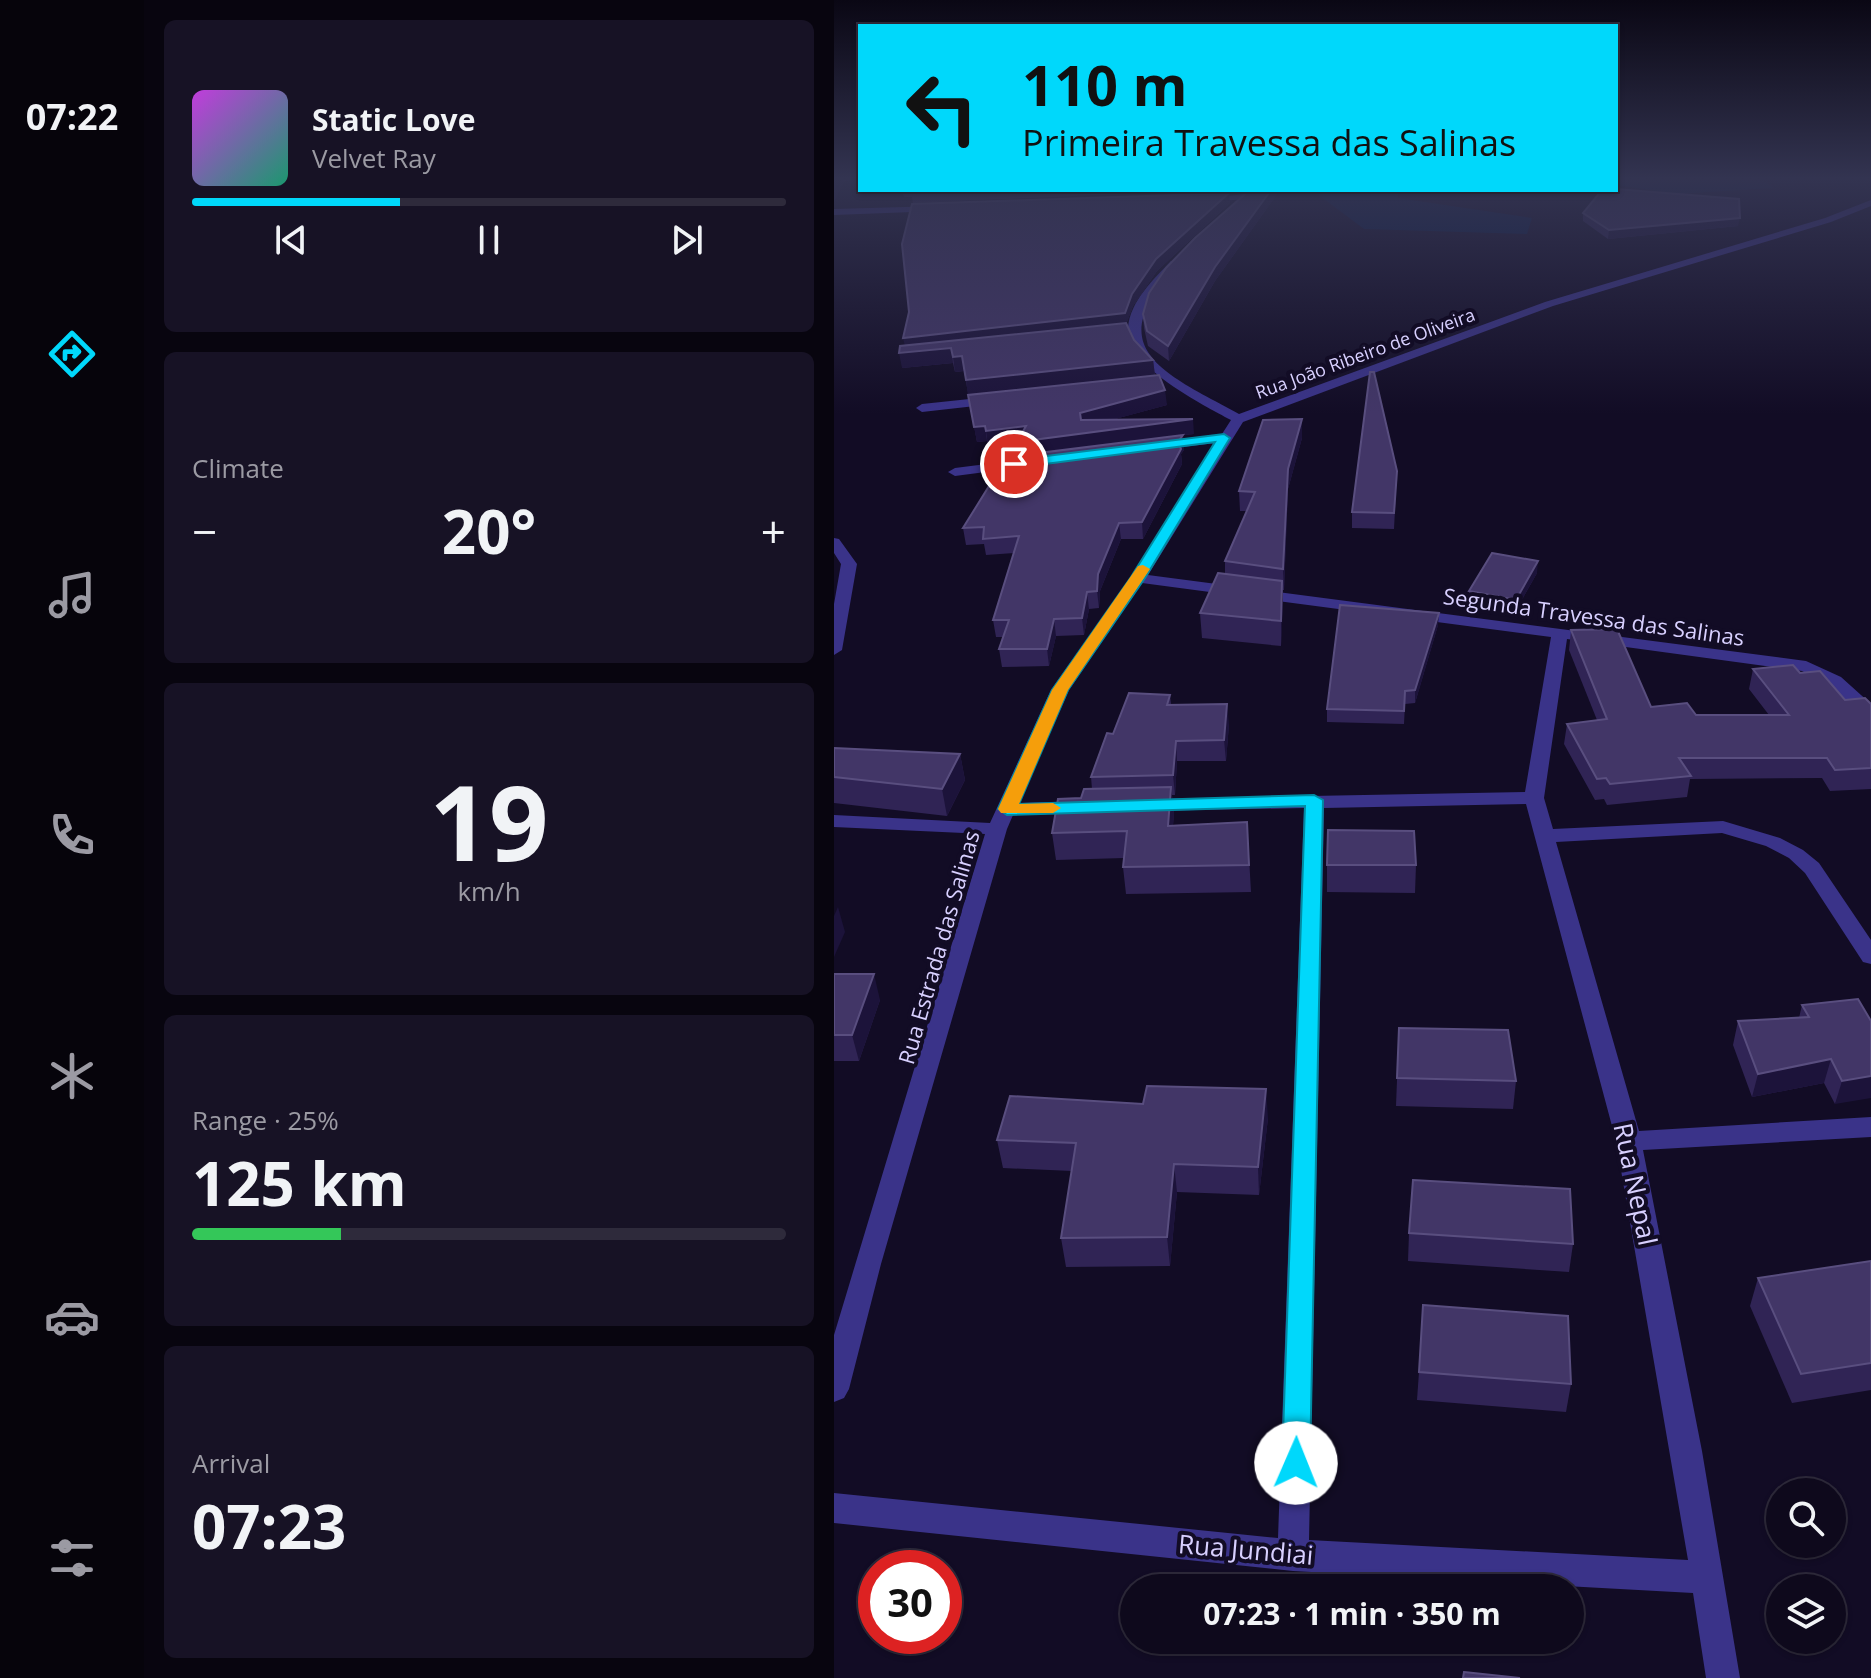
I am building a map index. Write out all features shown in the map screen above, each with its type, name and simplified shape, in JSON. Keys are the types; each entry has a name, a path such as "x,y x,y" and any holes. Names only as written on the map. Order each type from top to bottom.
{"street":[{"path":"1181,258 1146,293 1125,332 1165,382 1238,419"},
{"name":"Rua João Ribeiro de Oliveira","path":"1238,419 1549,304 1701,258"},
{"path":"922,408 1016,398"},
{"name":"Rua Estrada das Salinas","path":"834,1389 867,1264 997,829 1060,690 1138,578 1238,419"},
{"path":"1145,448 1224,438"},
{"path":"955,472 1034,462"},
{"path":"834,542 849,564 834,650"},
{"name":"Segunda Travessa das Salinas","path":"1138,578 1806,666 1835,681 1871,713"},
{"path":"1130,806 1534,798 1560,632"},
{"name":"Rua Nepal","path":"1534,798 1629,1141 1687,1451 1723,1678"},
{"path":"1293,1555 1314,800"},
{"path":"1007,809 1099,807"},
{"path":"834,821 997,829"},
{"path":"1544,836 1723,827 1773,842 1796,854 1812,868 1871,957"},
{"path":"1629,1141 1871,1127"},
{"name":"Rua Jundiai","path":"834,1508 1293,1555 1706,1577"}],"building":[{"path":"903,258 1157,258 1132,294 1125,313 903,338 909,312"},
{"path":"1175,258 1221,258 1168,346 1147,331 1143,314 1149,293"},
{"path":"1126,323 1134,340 1153,360 966,380 962,356 953,357 951,348 899,353 900,346"},
{"path":"1370,372 1374,372 1397,471 1394,513 1352,512"},
{"path":"1159,375 1165,390 1080,413 1081,420 1193,419 1017,442 1026,426 986,431 985,426 974,427 968,395"},
{"path":"1302,419 1288,469 1283,569 1225,561 1255,492 1239,491 1263,420"},
{"path":"1183,435 1178,442 1181,449 1142,522 1119,523 1098,574 1097,591 1087,592 1082,618 1054,619 1047,649 999,649 1009,620 993,620 1019,536 983,539 984,527 963,528 1007,457"},
{"path":"1492,553 1538,561 1516,600 1469,591"},
{"path":"1218,573 1282,581 1281,621 1200,613"},
{"path":"1340,605 1439,613 1415,690 1405,691 1404,711 1327,709"},
{"path":"1617,629 1651,707 1687,703 1696,715 1789,715 1753,669 1793,665 1800,673 1820,671 1845,700 1865,698 1871,704 1871,768 1835,770 1827,758 1679,758 1691,776 1610,784 1606,778 1597,779 1567,724 1607,719 1571,630"},
{"path":"1129,693 1170,695 1167,705 1227,704 1224,740 1176,741 1173,775 1091,777 1107,733 1113,734"},
{"path":"834,748 960,754 942,789 834,777"},
{"path":"1171,787 1168,826 1247,822 1249,865 1123,867 1127,831 1052,833 1058,799 1081,798 1084,789"},
{"path":"1328,830 1414,831 1416,865 1327,865"},
{"path":"834,974 874,974 852,1035 834,1035"},
{"path":"1858,999 1871,1021 1871,1076 1842,1081 1831,1059 1758,1074 1738,1021 1809,1017 1802,1005"},
{"path":"1399,1028 1508,1030 1516,1081 1397,1078"},
{"path":"1147,1086 1266,1089 1258,1167 1174,1164 1167,1237 1061,1238 1076,1143 997,1140 1010,1096 1143,1104"},
{"path":"1413,1180 1570,1189 1573,1244 1409,1233"},
{"path":"1871,1261 1871,1363 1801,1374 1758,1278"},
{"path":"1423,1305 1568,1316 1571,1384 1419,1372"},
{"path":"1464,1672 1520,1678 1463,1678"}],"slow traffic":[{"path":"1053,808 1007,809 1060,690 1143,569"}],"route":[{"path":"1014,464 1224,438 1138,578 1060,690 1007,809 1314,800 1296,1463"}]}
